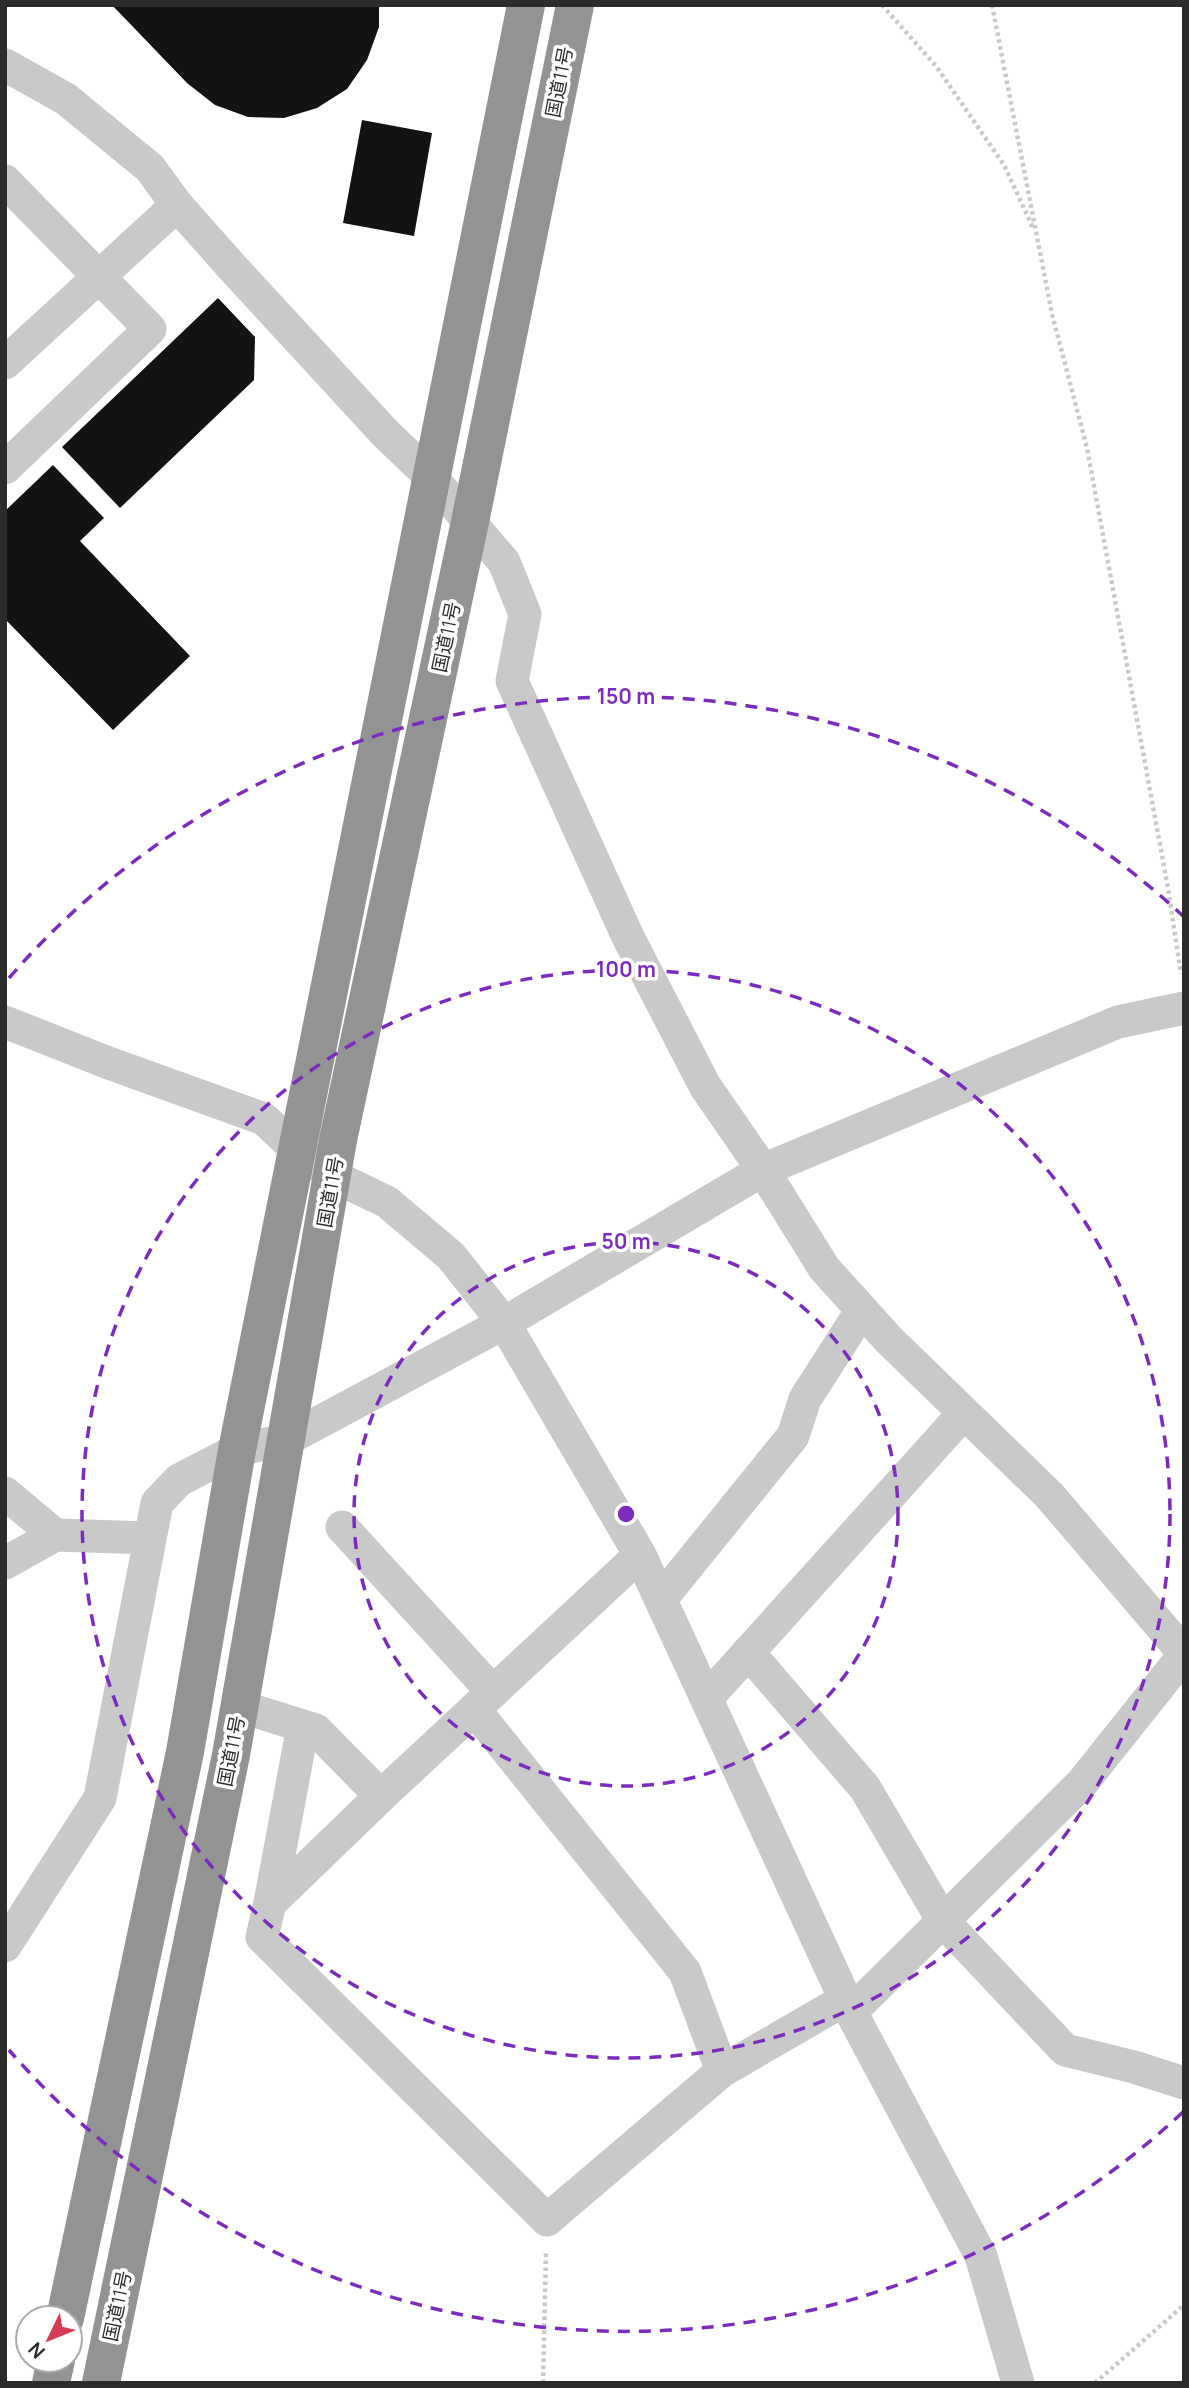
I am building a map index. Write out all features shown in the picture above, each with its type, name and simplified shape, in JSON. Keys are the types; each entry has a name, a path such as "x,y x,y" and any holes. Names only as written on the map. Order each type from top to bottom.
{"highway":[{"name":"国道11号","path":"68,2304 185,1752 237,1450 526,5"},
{"name":"国道11号","path":"101,2383 239,1706 341,1126 470,522 575,5"}],"street":[{"path":"5,65 66,99 150,168 177,205 386,434 431,477 504,562 525,614 512,681 628,937 705,1086 763,1170 824,1268 889,1340 1049,1495 1184,1654 1082,1783 943,1921 848,2005 722,2071 547,2220 262,1937 303,1726"},
{"path":"5,181 149,329 5,468"},
{"path":"5,363 177,205"},
{"path":"5,1946 100,1798 157,1503 179,1479 237,1450 286,1440 503,1323 763,1170 1183,993"},
{"path":"5,1022 264,1119 297,1150 333,1177 387,1202 451,1256 503,1323 640,1555 848,2005 981,2256 1018,2383"},
{"path":"661,1599 793,1436 805,1399 862,1310"},
{"path":"707,1698 964,1413"},
{"path":"5,1493 55,1535"},
{"path":"342,1527 484,1701 685,1972 722,2071"},
{"path":"5,1563 55,1535 150,1538"},
{"path":"270,1903 640,1555"},
{"path":"748,1652 865,1788 943,1921 1065,2050 1184,2083"},
{"path":"239,1706 316,1730 381,1796"}],"path":[{"path":"882,5 936,66 1004,164 1036,235"},
{"path":"992,5 1052,314 1087,447 1168,888 1183,993"},
{"path":"542,2383 547,2220"},
{"path":"1096,2383 1184,2305"}],"building":[{"path":"112,5 379,5 379,27 367,60 347,89 317,108 284,118 248,117 215,105 187,83"},
{"path":"362,120 432,133 414,236 343,223"},
{"path":"218,298 255,337 254,380 120,508 62,447"},
{"path":"53,465 104,518 80,541 190,656 113,730 5,619 5,511"}]}
